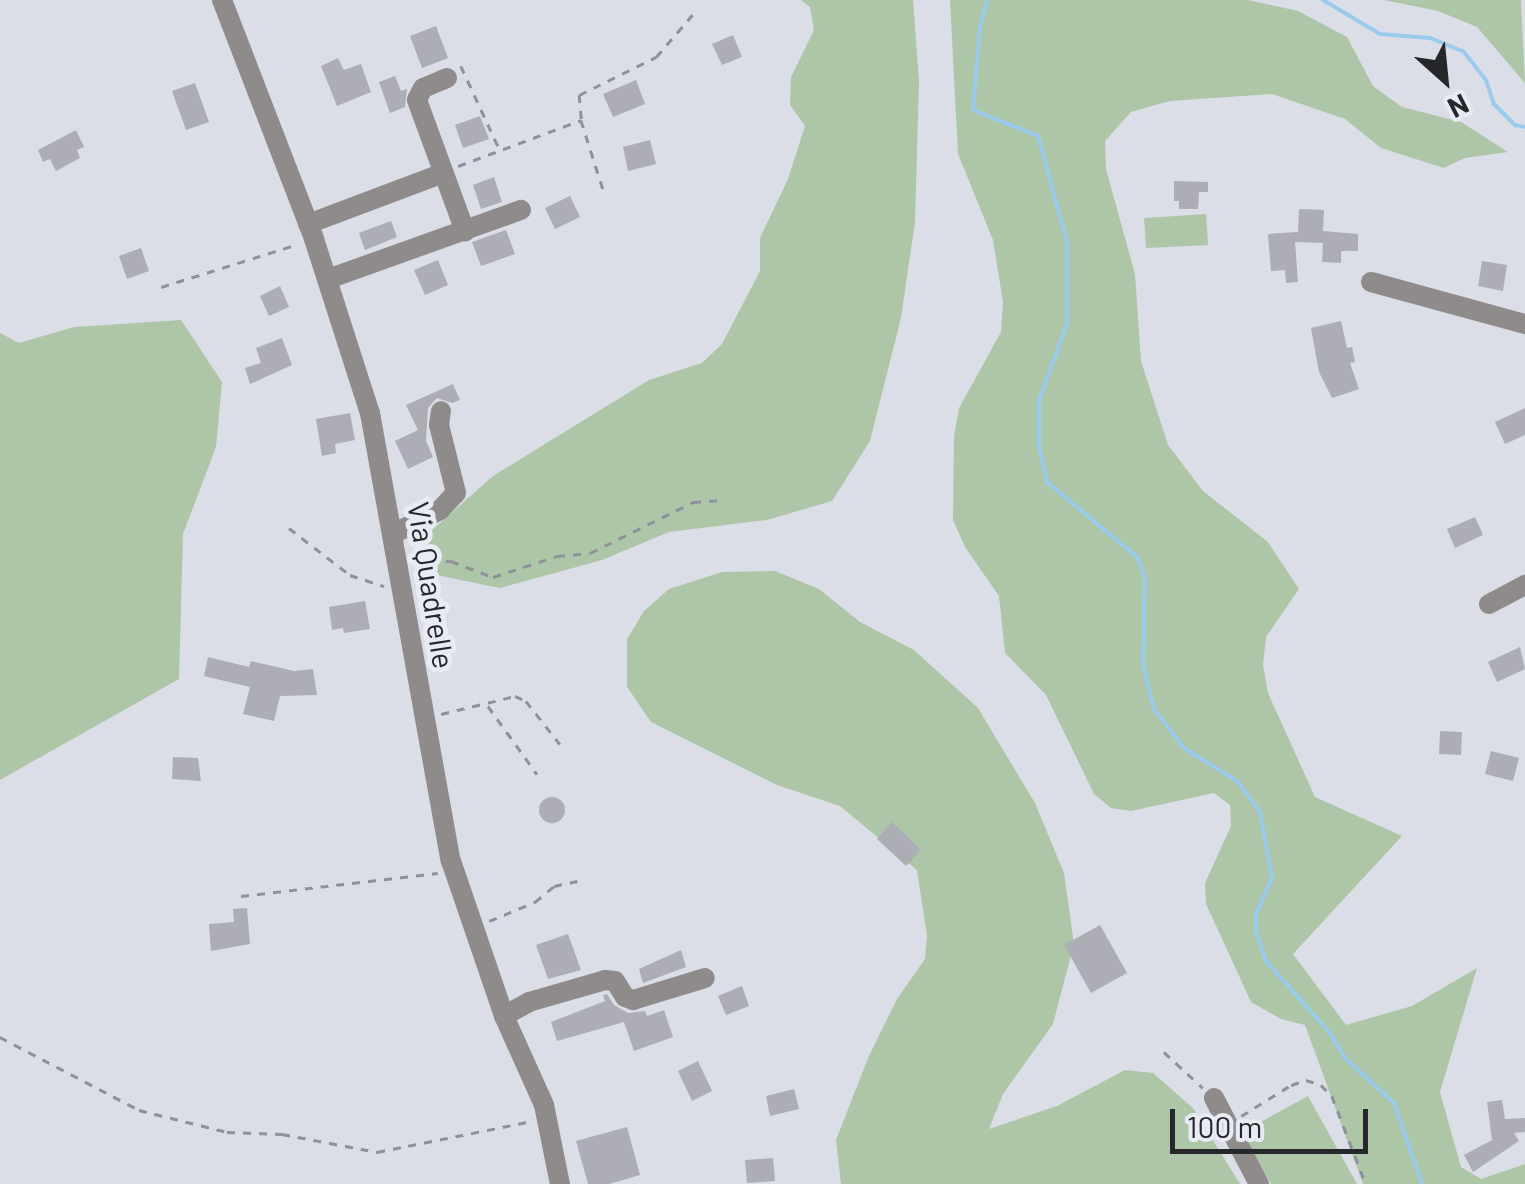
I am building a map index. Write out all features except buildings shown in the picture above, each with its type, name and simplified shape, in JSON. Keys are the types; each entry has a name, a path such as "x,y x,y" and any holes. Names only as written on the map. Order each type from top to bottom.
{"street":[{"name":"Via Quadrelle","path":"222,0 311,231 372,423 454,872 504,1016 548,1120 560,1184"},
{"path":"454,72 424,88 417,100 465,230"},
{"path":"311,231 444,173"},
{"path":"328,279 521,210"},
{"path":"1372,282 1525,324"},
{"path":"394,534 440,510 456,493 440,425 441,411"},
{"path":"1489,604 1525,585"},
{"path":"504,1016 529,1002 605,980 614,981 625,997 634,1000 705,978"},
{"path":"1214,1098 1259,1184"}],"path":[{"path":"604,192 582,120 579,95 656,57 694,13"},
{"path":"454,72 499,148"},
{"path":"444,173 499,148 582,120"},
{"path":"161,287 311,231"},
{"path":"399,560 426,556 493,578 556,556 590,552 693,502 723,500"},
{"path":"288,528 358,580 403,587"},
{"path":"423,718 514,696 526,701 560,744"},
{"path":"486,704 537,774"},
{"path":"241,896 454,872"},
{"path":"472,928 529,905 554,886 578,881"},
{"path":"0,1037 140,1110 227,1132 282,1134 377,1152 548,1120"},
{"path":"1164,1052 1229,1112 1244,1117 1291,1085 1306,1080 1322,1085 1332,1096 1366,1184"}],"green space":[{"path":"801,0 913,0 919,81 915,222 901,318 870,441 832,501 767,520 669,532 602,560 500,588 431,574 422,539 493,476 649,380 702,363 722,344 760,271 760,238 788,179 805,126 790,105 791,77 814,30 810,7"},
{"path":"950,0 1248,0 1298,11 1347,37 1373,86 1402,107 1461,122 1508,152 1465,158 1444,168 1381,148 1345,119 1272,94 1170,101 1131,112 1105,141 1106,169 1135,274 1141,361 1168,445 1203,491 1268,542 1299,589 1266,637 1263,665 1268,693 1315,797 1402,836 1293,954 1346,1025 1412,1006 1477,968 1440,1092 1461,1167 1481,1179 1525,1164 1525,1184 1363,1184 1305,1025 1281,1019 1251,1002 1206,904 1205,883 1231,826 1230,805 1214,793 1131,811 1111,808 1094,794 1046,695 1005,653 999,596 965,547 953,520 954,436 959,408 1001,332 1003,302 993,240 958,154"},
{"path":"1384,0 1521,0 1525,83 1477,27 1438,11"},
{"path":"1206,214 1208,245 1146,248 1144,218"},
{"path":"181,320 222,382 216,447 183,534 179,679 0,780 0,333 19,343 74,327"},
{"path":"775,571 819,589 860,622 914,650 978,708 1035,803 1064,873 1074,944 1053,1024 1003,1094 989,1129 1057,1106 1125,1070 1153,1073 1193,1108 1240,1184 841,1184 836,1140 868,1058 897,999 925,959 927,936 917,870 840,806 777,785 651,722 627,687 627,639 644,611 669,589 722,572"},
{"path":"1308,1096 1357,1184 1271,1184 1242,1132"}],"waterway":[{"path":"987,0 980,26 973,110 1038,136 1067,242 1067,324 1039,400 1039,447 1047,482 1137,557 1145,578 1143,666 1154,709 1184,748 1237,781 1260,812 1272,878 1256,914 1256,931 1266,961 1330,1033 1345,1058 1394,1103 1422,1184"},
{"path":"1323,0 1380,34 1430,38 1464,52 1486,80 1494,104 1515,125 1525,127"}]}
